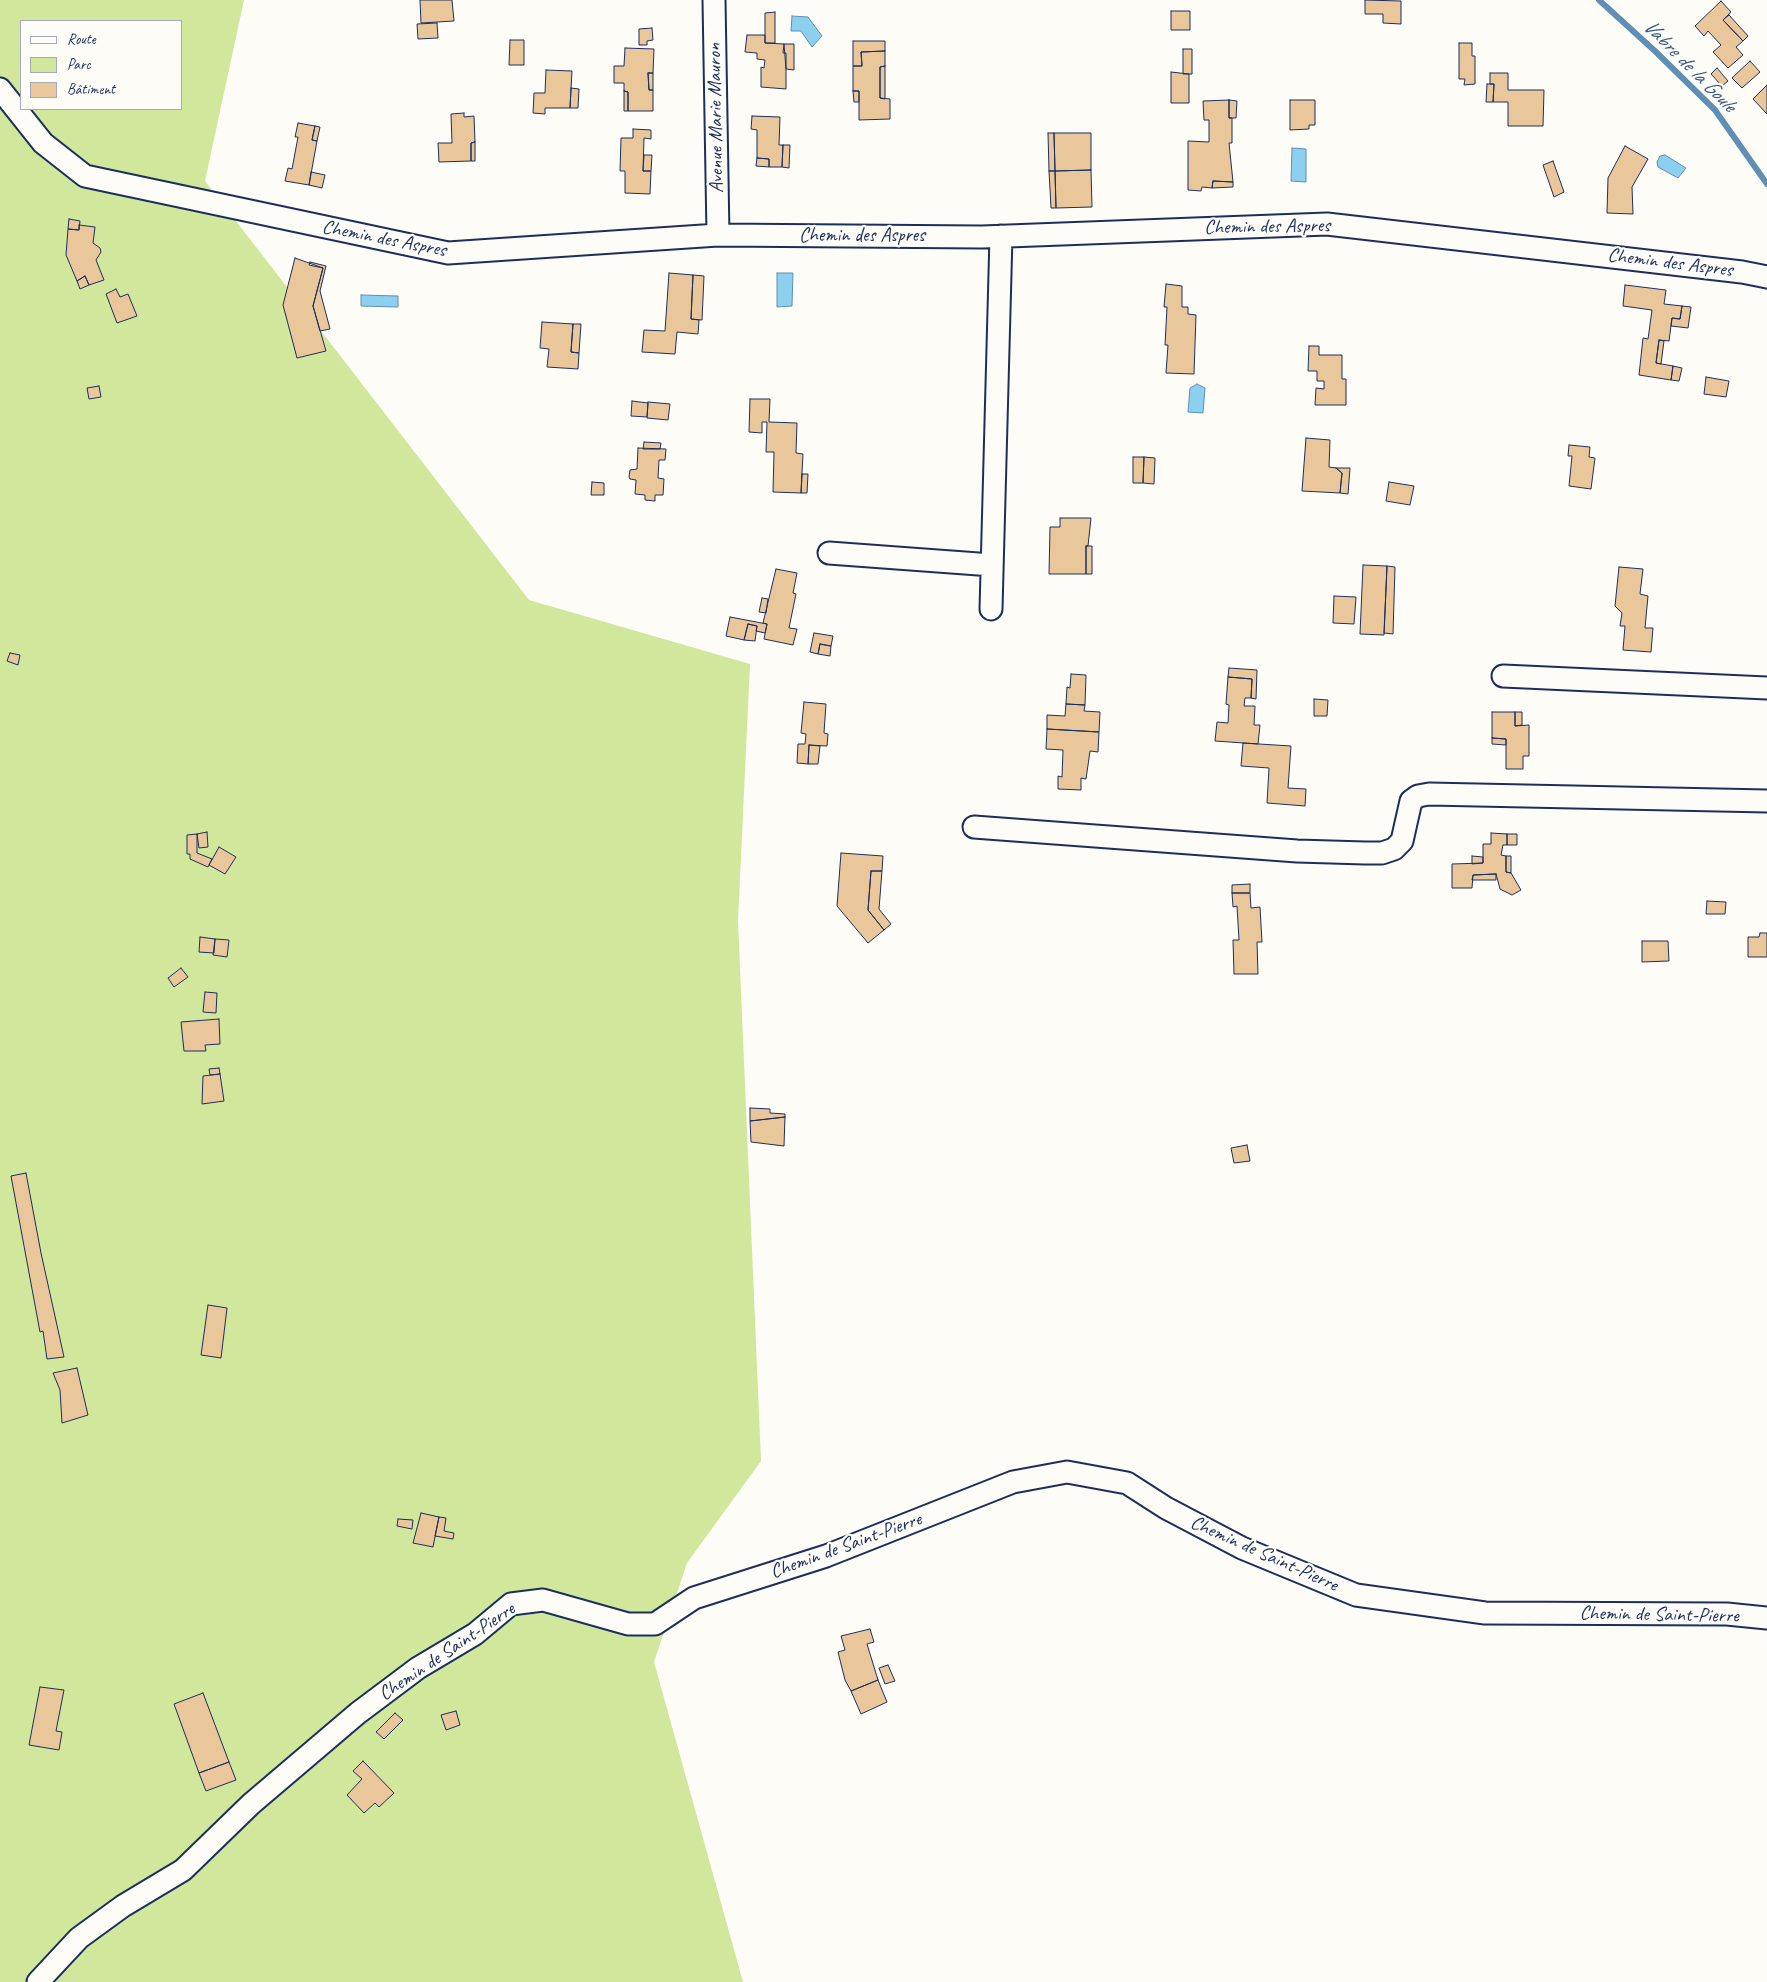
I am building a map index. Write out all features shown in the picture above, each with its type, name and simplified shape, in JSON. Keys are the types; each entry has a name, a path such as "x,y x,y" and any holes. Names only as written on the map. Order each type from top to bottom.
{"street":[{"name":"Avenue Marie Mauron","path":"714,0 718,235"},
{"name":"Chemin des Aspres","path":"0,89 43,143 84,176 448,253 718,235 1001,236 1327,224 1742,272 1767,277"},
{"path":"991,609 1001,236"},
{"path":"829,553 992,565"},
{"path":"1503,676 1767,688"},
{"path":"974,827 1297,852 1382,853 1394,849 1402,841 1411,801 1418,796 1429,794 1767,801"},
{"name":"Chemin de Saint-Pierre","path":"38,1982 80,1938 124,1906 183,1870 251,1804 358,1713 418,1668 475,1634 511,1604 543,1600 628,1624 655,1624 694,1598 826,1556 1013,1482 1067,1472 1128,1483 1166,1508 1242,1548 1356,1595 1485,1612 1727,1614 1767,1618"}],"green space":[{"path":"0,0 244,0 205,181 529,600 750,664 738,921 761,1461 687,1563 654,1662 743,1982 0,1982"}],"water":[{"path":"792,16 808,17 822,36 812,47 801,31 791,31"},
{"path":"1292,148 1306,149 1306,182 1291,181"},
{"path":"1665,155 1686,168 1678,178 1658,167 1657,162 1660,156"},
{"path":"777,273 793,273 792,306 777,307"},
{"path":"361,295 398,296 398,307 361,306"},
{"path":"1197,384 1205,388 1203,413 1188,412 1190,388"}],"building":[{"path":"420,0 452,0 454,21 421,23"},
{"path":"1365,0 1401,1 1401,24 1383,23 1383,14 1365,14"},
{"path":"1721,1 1731,12 1723,20 1743,41 1736,47 1743,55 1728,68 1713,52 1721,45 1708,31 1704,36 1695,26"},
{"path":"1171,11 1190,11 1190,30 1171,30"},
{"path":"775,12 775,43 765,43 765,13"},
{"path":"1729,15 1748,36 1743,41 1723,20"},
{"path":"437,23 438,38 418,39 417,24"},
{"path":"652,28 653,40 647,41 647,45 639,45 639,29"},
{"path":"747,35 765,35 765,43 784,44 783,53 786,53 786,89 761,87 761,67 764,68 765,60 757,59 757,53 745,52"},
{"path":"510,40 524,40 524,65 509,65"},
{"path":"853,41 885,41 885,51 861,52 862,66 853,66"},
{"path":"1459,43 1472,43 1472,56 1475,56 1475,84 1464,85 1465,79 1459,79"},
{"path":"784,44 794,44 794,70 786,69"},
{"path":"625,48 654,49 653,73 648,73 649,90 653,90 653,111 628,111 628,92 624,91 624,83 614,83 614,66 624,66"},
{"path":"1183,49 1192,49 1192,74 1183,74"},
{"path":"885,51 885,66 880,67 880,98 890,99 890,119 859,120 859,91 853,91 853,66 862,66 861,52"},
{"path":"1750,61 1760,72 1742,88 1732,78"},
{"path":"885,66 885,99 880,98 880,67"},
{"path":"1717,68 1728,81 1722,86 1711,74"},
{"path":"546,70 572,71 570,108 545,108 545,114 533,113 534,93 545,93"},
{"path":"1171,72 1189,74 1189,103 1171,103"},
{"path":"648,73 653,73 653,90 649,90"},
{"path":"1490,73 1508,73 1508,90 1544,90 1543,126 1508,126 1508,102 1493,102 1494,84 1490,84"},
{"path":"1487,84 1494,84 1493,102 1486,102"},
{"path":"1767,85 1767,114 1753,99"},
{"path":"571,88 579,89 578,108 570,108"},
{"path":"624,91 628,92 628,111 624,111"},
{"path":"853,91 859,91 859,102 854,102"},
{"path":"1229,100 1229,118 1232,118 1232,143 1229,143 1233,182 1213,181 1212,188 1202,187 1201,191 1188,190 1188,141 1209,142 1209,120 1204,120 1203,101"},
{"path":"1229,100 1237,101 1236,118 1229,118"},
{"path":"1290,100 1315,100 1315,125 1309,125 1309,129 1290,130"},
{"path":"464,113 464,117 474,116 475,142 471,143 471,161 439,162 438,143 452,143 451,114"},
{"path":"752,116 780,117 779,145 783,145 782,167 769,167 769,159 757,158 757,130 751,129"},
{"path":"298,123 315,126 312,140 317,141 309,185 285,181 288,168 292,169 298,137 295,137"},
{"path":"315,126 320,127 317,141 312,140"},
{"path":"633,129 651,130 651,139 644,138 643,171 651,171 650,194 625,193 625,171 620,171 621,138 633,138"},
{"path":"1048,133 1054,133 1055,171 1049,171"},
{"path":"1054,133 1091,133 1091,170 1055,171"},
{"path":"475,142 475,161 471,161 471,143"},
{"path":"783,145 790,145 789,168 782,167"},
{"path":"1625,146 1648,159 1632,187 1633,214 1607,213 1608,178"},
{"path":"644,155 652,155 651,171 643,171"},
{"path":"757,158 769,159 769,167 756,166"},
{"path":"1553,161 1564,192 1554,197 1543,165"},
{"path":"1091,170 1092,207 1056,208 1055,171"},
{"path":"1049,171 1055,171 1056,208 1051,208"},
{"path":"311,172 325,175 322,188 309,185"},
{"path":"1213,181 1233,182 1233,187 1212,188"},
{"path":"69,219 80,221 79,230 68,229"},
{"path":"79,225 95,227 93,243 100,248 101,252 96,260 104,280 89,285 85,276 77,281 66,255 68,229 79,230"},
{"path":"295,258 323,268 313,306 326,351 297,358 283,305"},
{"path":"310,262 326,266 320,291 330,329 320,331 313,306 323,268 309,265"},
{"path":"669,273 693,275 691,319 699,320 698,334 677,332 675,354 642,352 644,330 665,331"},
{"path":"693,275 704,276 702,320 691,319"},
{"path":"85,276 89,285 80,289 77,281"},
{"path":"1166,284 1182,286 1182,307 1188,307 1188,314 1196,315 1194,374 1166,373 1168,345 1165,345 1167,307 1164,307"},
{"path":"1625,285 1666,290 1664,304 1682,306 1680,319 1672,318 1669,341 1659,340 1656,363 1673,366 1671,380 1639,375 1643,338 1648,339 1652,310 1623,306"},
{"path":"116,289 120,297 128,294 137,316 117,323 106,294"},
{"path":"1682,306 1691,307 1688,328 1671,326 1672,318 1680,319"},
{"path":"542,322 573,324 571,352 579,353 578,369 547,367 549,349 540,348"},
{"path":"573,324 581,324 579,353 571,352"},
{"path":"1659,340 1664,341 1661,364 1656,363"},
{"path":"1309,346 1319,346 1319,355 1342,355 1342,379 1346,379 1346,405 1315,405 1316,388 1324,389 1324,381 1317,381 1317,371 1308,371"},
{"path":"1673,366 1682,368 1679,381 1671,380"},
{"path":"1706,377 1729,381 1726,397 1704,394"},
{"path":"99,386 101,397 89,399 87,388"},
{"path":"750,399 770,399 769,422 797,423 796,453 803,454 801,493 773,492 774,452 766,452 767,422 762,422 762,433 749,432"},
{"path":"632,401 648,403 647,417 631,416"},
{"path":"648,402 670,404 668,420 647,418"},
{"path":"1306,438 1330,440 1329,467 1336,468 1342,473 1340,493 1302,491"},
{"path":"644,442 661,443 660,449 643,449"},
{"path":"1569,445 1590,447 1589,457 1595,458 1591,489 1569,486 1572,456 1568,456"},
{"path":"638,448 666,449 665,460 659,460 658,478 664,479 663,495 655,495 655,501 645,500 645,495 635,494 636,480 629,477 630,470 637,469"},
{"path":"1133,457 1144,457 1143,483 1133,483"},
{"path":"1144,457 1155,458 1154,484 1143,483"},
{"path":"1336,468 1350,468 1348,494 1340,493 1342,473"},
{"path":"802,474 808,474 807,493 801,493"},
{"path":"592,482 604,483 604,495 591,495"},
{"path":"1389,482 1414,486 1410,505 1386,501"},
{"path":"1060,518 1091,518 1088,546 1086,546 1086,574 1049,574 1050,527 1060,527"},
{"path":"1086,546 1092,546 1092,574 1086,574"},
{"path":"1363,565 1387,566 1384,635 1360,634"},
{"path":"1387,566 1395,567 1393,634 1384,633"},
{"path":"1619,567 1643,569 1640,594 1648,596 1645,628 1653,628 1651,652 1623,650 1625,626 1620,626 1622,613 1615,606"},
{"path":"776,569 797,573 793,593 796,594 789,628 797,629 793,645 764,639 767,624 763,623"},
{"path":"1334,596 1356,597 1354,624 1333,623"},
{"path":"762,598 768,599 766,613 759,612"},
{"path":"730,617 767,624 765,633 756,631 757,626 748,624 744,640 726,636"},
{"path":"748,624 757,626 755,641 744,640"},
{"path":"814,633 833,636 831,646 820,644 818,654 810,652"},
{"path":"820,644 831,646 830,656 818,654"},
{"path":"10,653 20,655 18,665 7,661"},
{"path":"1229,668 1257,670 1256,699 1251,698 1252,679 1228,677"},
{"path":"1071,674 1086,675 1085,705 1066,704 1067,687 1070,688"},
{"path":"1228,677 1252,679 1251,698 1245,698 1244,706 1255,706 1254,725 1260,725 1258,744 1215,741 1217,722 1228,723 1229,705 1226,704"},
{"path":"1314,699 1328,700 1327,716 1314,716"},
{"path":"804,702 826,704 824,733 828,734 827,746 809,745 808,764 797,763 798,744 805,744 806,734 801,733"},
{"path":"1066,704 1085,705 1084,711 1100,712 1099,732 1047,729 1047,715 1065,716"},
{"path":"1492,712 1515,712 1515,726 1529,725 1529,756 1523,756 1523,769 1506,769 1506,739 1492,738"},
{"path":"1515,712 1522,712 1522,725 1515,726"},
{"path":"1047,729 1099,732 1098,752 1090,751 1086,779 1081,778 1081,790 1058,789 1058,776 1062,777 1063,750 1046,749"},
{"path":"1492,738 1506,739 1506,745 1492,744"},
{"path":"1243,743 1291,746 1288,788 1306,789 1305,806 1267,803 1269,768 1241,766"},
{"path":"809,745 820,746 818,764 808,764"},
{"path":"207,832 208,847 199,848 197,834"},
{"path":"1491,833 1507,834 1507,845 1503,845 1501,855 1506,856 1506,872 1511,873 1521,890 1512,895 1500,889 1496,874 1473,875 1472,888 1452,888 1452,864 1483,863 1483,844 1491,844"},
{"path":"197,834 197,853 212,859 208,867 190,859 190,854 187,854 187,835"},
{"path":"1507,834 1517,834 1517,845 1507,845"},
{"path":"219,847 236,857 225,874 209,865"},
{"path":"841,853 883,856 882,871 871,871 868,910 884,930 868,943 837,906"},
{"path":"1472,856 1483,857 1483,863 1472,864"},
{"path":"1506,856 1511,856 1511,873 1506,872"},
{"path":"871,871 882,871 879,909 891,924 884,930 868,910"},
{"path":"1496,874 1496,880 1472,880 1473,875"},
{"path":"1250,884 1250,893 1232,893 1232,885"},
{"path":"1232,893 1250,893 1251,908 1260,907 1262,942 1257,942 1258,974 1234,974 1233,940 1239,940 1237,906 1233,907"},
{"path":"1707,901 1726,902 1725,914 1706,914"},
{"path":"1760,933 1767,933 1767,957 1748,957 1748,937 1759,937"},
{"path":"200,937 215,939 214,953 199,952"},
{"path":"215,939 229,940 227,957 213,955"},
{"path":"1642,941 1668,941 1669,961 1642,962"},
{"path":"181,968 188,977 174,987 168,978"},
{"path":"205,992 217,993 216,1013 203,1012"},
{"path":"219,1019 220,1044 205,1045 206,1051 184,1051 181,1022"},
{"path":"219,1068 220,1074 210,1075 209,1069"},
{"path":"220,1074 224,1101 202,1104 203,1076"},
{"path":"750,1108 770,1109 770,1113 785,1114 785,1117 750,1121"},
{"path":"785,1117 784,1146 751,1142 750,1121"},
{"path":"1247,1145 1250,1161 1234,1163 1231,1148"},
{"path":"26,1173 64,1357 47,1359 43,1331 40,1332 11,1176"},
{"path":"208,1305 227,1308 221,1358 201,1355"},
{"path":"77,1368 88,1415 62,1423 60,1390 53,1373"},
{"path":"421,1513 439,1517 433,1547 413,1543"},
{"path":"439,1517 446,1518 444,1531 454,1533 453,1539 435,1536"},
{"path":"398,1519 413,1520 412,1529 397,1526"},
{"path":"870,1629 874,1642 867,1644 878,1680 851,1691 845,1680 838,1652 845,1650 841,1636"},
{"path":"888,1665 895,1681 885,1684 879,1668"},
{"path":"878,1680 887,1702 861,1714 851,1691"},
{"path":"40,1687 64,1690 56,1731 62,1732 59,1750 29,1745"},
{"path":"203,1693 229,1762 199,1773 174,1704"},
{"path":"456,1711 460,1725 446,1730 441,1715"},
{"path":"395,1713 403,1720 384,1739 376,1732"},
{"path":"363,1761 394,1793 379,1807 375,1803 364,1813 347,1795 362,1779 353,1771"},
{"path":"229,1762 236,1780 206,1791 199,1773"}],"waterway":[{"name":"Vabre de la Goule","path":"1599,0 1715,110 1767,184"}]}
